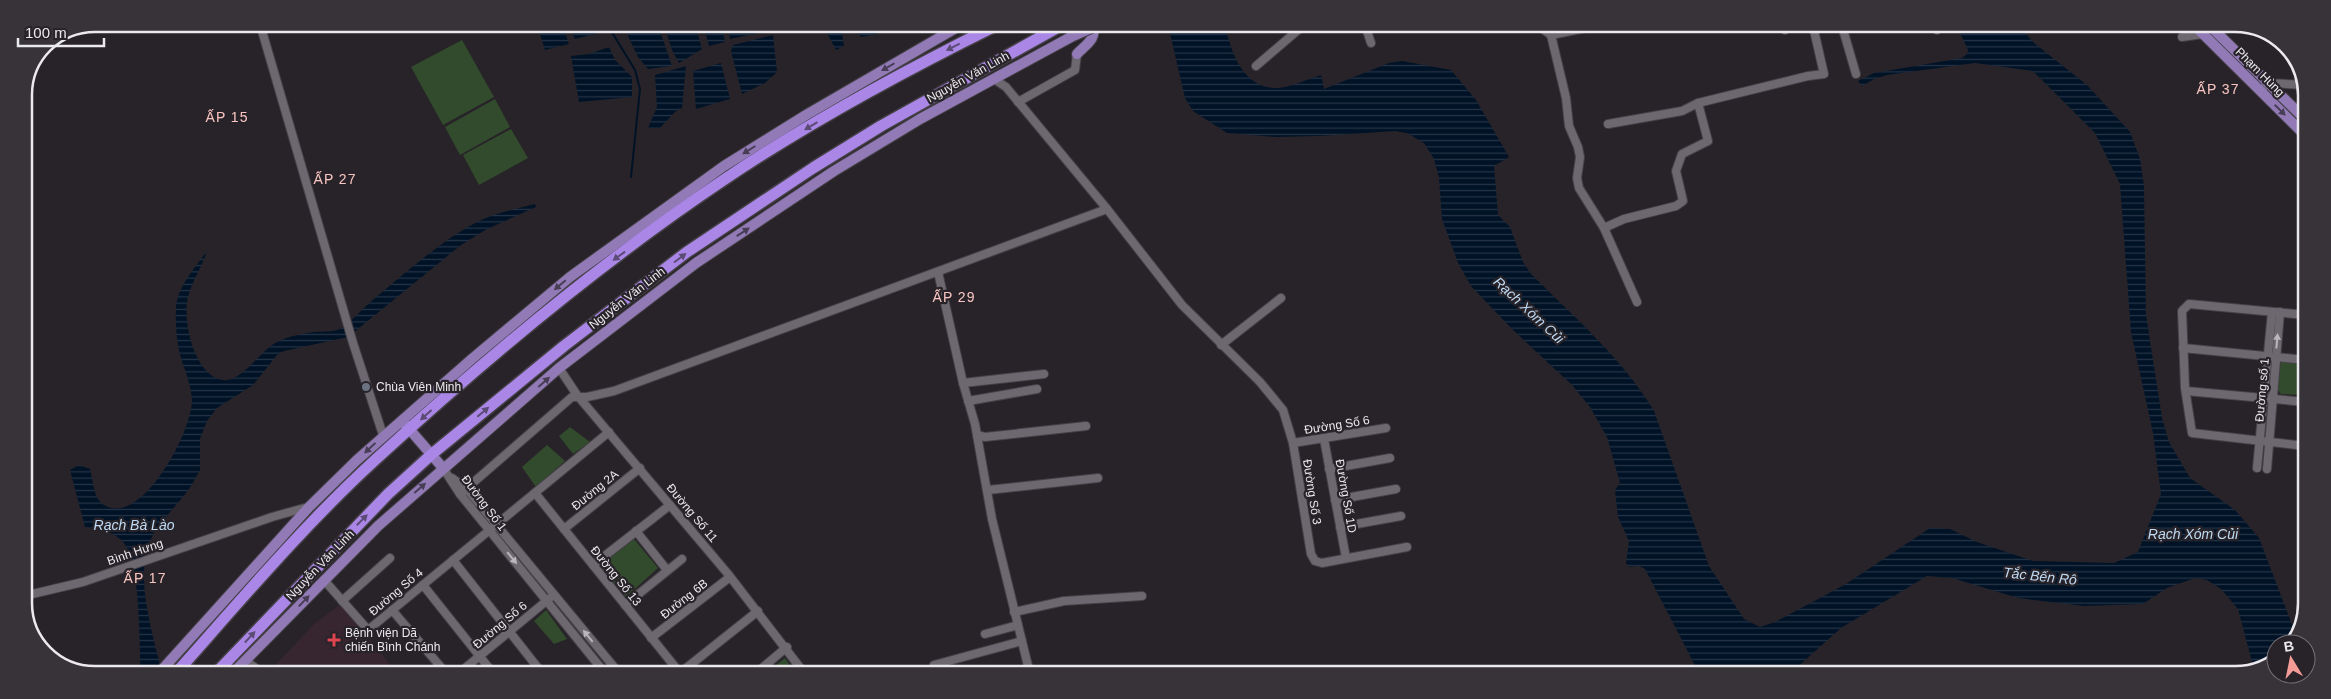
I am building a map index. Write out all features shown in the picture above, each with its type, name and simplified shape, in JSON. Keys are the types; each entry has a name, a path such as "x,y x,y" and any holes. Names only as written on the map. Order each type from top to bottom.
{"highway":[{"path":"182,666 320,514 374,461 582,282 725,179 811,126 931,58 982,32"},
{"name":"Nguyễn Văn Linh","path":"223,666 321,561 388,494 432,454 553,355 687,252 840,151 1050,32"}],"main road":[{"path":"165,666 309,507 383,436 574,274 724,166 806,115 949,32"},
{"name":"Nguyễn Văn Linh","path":"239,666 378,526 443,468 559,368 710,253 834,171 920,119 1083,32"},
{"path":"1077,54 1092,39 1094,32"},
{"name":"Phạm Hùng","path":"2209,32 2264,87 2298,127"},
{"name":"Phạm Hùng","path":"2264,87 2298,114"},
{"path":"402,420 443,468"}],"street":[{"path":"262,32 346,319 383,436"},
{"path":"1256,66 1296,32"},
{"path":"1367,32 1371,43"},
{"path":"1546,32 1551,35 1566,98 1569,126 1578,147 1580,157 1577,178 1579,188 1604,228 1637,302"},
{"path":"1551,35 1565,32"},
{"path":"1608,124 1682,111 1698,103 1808,76 1824,74 1814,32"},
{"path":"1844,32 1856,74"},
{"path":"2182,37 2200,32"},
{"path":"1018,102 1075,70 1077,54"},
{"path":"1006,87 1008,71"},
{"name":"Đường Số 3","path":"994,79 1006,87 1107,209 1182,305 1260,382 1283,410 1293,443 1311,554 1315,560 1322,563 1346,558"},
{"path":"2264,87 2297,85"},
{"path":"1604,228 1624,219 1676,206 1683,201 1676,170 1682,154 1708,141 1698,103"},
{"path":"460,494 553,413 577,395 587,397 614,391 1107,209"},
{"path":"938,272 963,383 977,435 1014,612 1028,666"},
{"path":"1221,345 1281,298"},
{"path":"2298,314 2189,304 2182,311 2186,391 2192,433 2298,445"},
{"path":"2257,468 2264,398 2272,357 2276,312"},
{"path":"2183,348 2298,359"},
{"name":"Đường số 1","path":"2267,469 2273,399 2272,357"},
{"name":"Đường Số 11","path":"559,368 577,395 758,611 799,666"},
{"path":"963,383 1044,374"},
{"path":"968,400 1037,389"},
{"path":"2186,391 2298,401"},
{"path":"977,435 985,436 1086,426"},
{"name":"Đường Số 6","path":"1293,443 1386,428"},
{"name":"Đường Số 4","path":"324,580 368,630 609,432"},
{"name":"Đường Số 1D","path":"1324,439 1346,558"},
{"path":"1329,469 1390,458"},
{"name":"Đường số 1","path":"443,468 451,478"},
{"name":"Đường 2A","path":"564,529 640,468"},
{"name":"Đường Số 1","path":"451,478 466,488 613,666"},
{"name":"Đường Số 1","path":"451,478 460,494 599,666"},
{"path":"988,490 1098,478"},
{"path":"1335,500 1396,489"},
{"name":"Đường Số 13","path":"535,493 674,666"},
{"path":"593,565 670,505"},
{"name":"Bình Hưng","path":"33,594 89,580 272,517 309,507"},
{"path":"1340,527 1401,516"},
{"path":"636,531 667,570"},
{"path":"1346,558 1407,547"},
{"path":"342,601 390,558"},
{"path":"625,605 682,559"},
{"path":"453,560 537,666"},
{"name":"Đường 6B","path":"651,638 730,577"},
{"path":"423,585 487,666"},
{"name":"Đường Số 6","path":"468,666 554,594"},
{"path":"1014,612 1064,601 1142,596"},
{"path":"392,610 440,666"},
{"path":"689,666 758,611"},
{"path":"985,634 1018,625"},
{"path":"934,666 1022,641"},
{"path":"765,666 787,648"},
{"path":"245,660 253,666"}],"shaded area":[{"name":"Bệnh viện Dã chiến Bình Chánh","path":"341,604 391,666 275,666 314,624"}],"green space":[{"path":"462,40 494,97 443,125 411,67"},
{"path":"495,99 510,127 460,155 445,127"},
{"path":"511,129 528,158 479,185 463,155"},
{"path":"2298,358 2298,395 2281,394 2278,390 2281,359"},
{"path":"570,427 590,442 573,454 559,436"},
{"path":"547,445 565,461 536,487 522,467"},
{"path":"634,539 658,568 626,597 600,566"},
{"path":"546,610 567,639 554,644 534,621"},
{"path":"785,658 790,666 775,666"}],"water":[{"path":"539,32 565,32 569,44 545,50"},
{"path":"572,32 601,32 575,39"},
{"path":"660,32 672,66 648,69 638,57 627,34"},
{"path":"666,32 697,32 702,49 679,63 672,50"},
{"path":"705,32 723,32 725,42 709,46"},
{"path":"729,32 763,32 730,39"},
{"path":"842,32 844,46 836,50 827,33"},
{"path":"857,32 884,32 861,37"},
{"name":"Rạch Xóm Củi","path":"1170,32 1227,32 1240,67 1247,76 1265,87 1288,87 1321,75 1324,89 1389,63 1402,61 1451,70 1476,100 1509,157 1494,166 1498,215 1510,227 1523,262 1531,274 1613,356 1642,392 1654,411 1709,566 1744,619 1760,627 1775,622 1846,584 1930,528 1950,529 1977,542 2033,561 2114,563 2138,552 2161,494 2153,433 2131,332 2120,184 2095,133 2033,71 1975,63 1887,75 1874,79 1862,86 1858,81 1874,73 1962,58 1967,54 1968,50 1960,32 2024,32 2034,43 2087,85 2130,132 2140,159 2144,186 2146,315 2162,418 2169,442 2190,478 2235,510 2259,538 2293,628 2292,631 2290,634 2266,634 2266,658 2253,664 2238,609 2221,589 2207,580 2195,578 2167,588 2143,604 2084,606 2018,598 1952,578 1927,576 1841,628 1798,666 1695,666 1645,569 1639,566 1629,567 1626,563 1629,541 1618,517 1615,490 1620,483 1607,437 1590,407 1572,385 1512,329 1471,286 1458,263 1442,219 1439,178 1434,159 1424,143 1407,133 1395,131 1276,137 1227,133 1193,111 1185,98"},
{"path":"773,35 777,72 765,83 742,94 731,51 733,45"},
{"path":"609,47 615,60 632,77 632,97 579,102 571,56 589,54"},
{"path":"721,63 730,99 696,109 693,71"},
{"path":"686,66 682,108 675,112 660,128 648,128 657,107 655,75"},
{"name":"Rạch Bà Lào","path":"535,204 536,207 487,229 461,245 348,337 284,351 277,355 253,385 217,408 207,421 200,439 200,470 187,492 158,527 147,550 144,566 146,603 160,666 141,666 136,586 130,554 124,543 111,533 85,527 70,470 79,465 90,469 95,493 101,503 112,508 126,507 140,498 166,468 185,431 192,400 177,337 177,299 188,278 207,251 188,297 187,319 189,332 192,346 204,369 213,376 223,380 230,380 244,371 271,346 281,340 314,332 340,329 414,265 446,241 477,222 507,211"}],"waterway":[{"path":"612,32 635,70 640,89 631,177"}],"place":[{"name":"Chùa Viên Minh","path":"366,387"},
{"name":"Bệnh viện Dã chiến Bình Chánh","path":"334,640"}],"district":[{"name":"ẤP 37","path":"2218,89"},
{"name":"ẤP 15","path":"227,117"},
{"name":"ẤP 27","path":"335,179"},
{"name":"ẤP 29","path":"954,297"},
{"name":"ẤP 17","path":"145,578"}],"water label":[{"name":"Tắc Bến Rô","path":"2040,576"}]}
